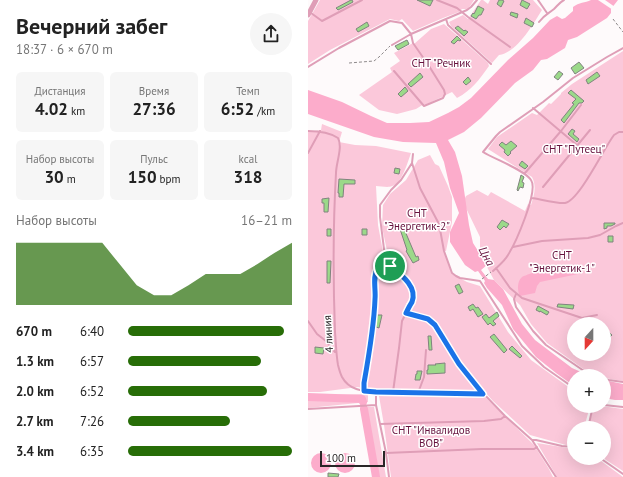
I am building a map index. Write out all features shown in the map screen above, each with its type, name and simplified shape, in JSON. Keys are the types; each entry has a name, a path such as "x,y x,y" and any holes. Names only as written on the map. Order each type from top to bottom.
{"street":[{"path":"309,13 316,0"}],"lane":[{"path":"309,13 322,21 362,0"},
{"path":"437,0 461,10 476,23 510,47"},
{"path":"392,45 412,34 463,13 471,7 476,0"},
{"path":"538,0 547,13"},
{"path":"539,22 547,13 553,10 560,2 564,0"},
{"path":"446,19 448,25 491,64"},
{"path":"308,67 339,48 390,21 402,23 412,34 413,43 429,66 445,94 443,98 424,106 394,71"},
{"path":"493,271 503,262 513,247 525,220 531,198 533,183 525,173 483,152 496,136 573,78 623,48"},
{"path":"525,173 561,132 581,105"},
{"path":"533,108 578,146"},
{"path":"543,187 590,130"},
{"path":"308,131 320,132 308,153"},
{"name":"4 линия","path":"320,132 333,134 338,138 340,144 336,172 334,212 334,286 336,353 341,376 352,388 364,391 483,394"},
{"path":"531,198 565,203 572,200 584,185 614,135 619,132 623,132"},
{"path":"413,154 412,163 420,188 439,224 444,251 452,272 460,278 480,281 522,346 544,367 567,383"},
{"path":"393,392 400,348 402,321 412,300 412,289 403,276 390,266 386,258 380,217 380,204 401,180 412,163"},
{"path":"513,247 542,241 588,238 600,235 623,223"},
{"path":"364,391 374,322 376,294 375,273 378,268 390,266"},
{"path":"496,268 510,288 522,298 582,318 597,315"},
{"path":"516,294 514,303 533,331 546,346 581,369"},
{"path":"406,313 428,319 435,325 459,364 483,394 532,440 556,477"},
{"path":"308,321 317,334 336,353"},
{"path":"418,393 424,377 426,350"},
{"path":"611,380 623,382"},
{"path":"376,392 376,405 386,453 388,477"},
{"path":"308,409 376,405"},
{"path":"611,406 623,407"},
{"path":"380,424 484,421 501,419 505,416"},
{"path":"532,440 567,446"},
{"path":"386,453 537,447"},
{"path":"610,465 623,474"}],"path":[{"path":"613,19 623,32"},
{"path":"349,63 374,61 392,45"},
{"path":"482,279 493,271"}],"green space":[{"name":"СНТ \"Речник","path":"320,0 474,0 468,9 462,9 459,12 413,31 402,19 399,21 390,19 330,50 308,64 308,21"},
{"name":"СНТ \"Речник","path":"481,0 488,4 490,0 533,0 542,10 519,43 506,53 499,55 492,63 451,26 449,22 463,15 468,19"},
{"name":"СНТ \"Речник","path":"444,24 488,63 489,66 467,92 457,98 452,92 416,109 397,114 379,110 359,95 392,72 390,68 400,61 394,53 413,43 414,44 431,29"},
{"path":"623,51 623,381 611,379 611,369 583,369 572,361 611,361 611,317 567,317 567,357 547,343 531,324 520,305 494,280 480,254 480,237 463,202 466,196 477,190 488,196 491,192 525,211 528,204 531,205 535,188 532,177 488,149 497,137 532,113 537,115 549,103 551,104 572,84"},
{"path":"322,124 342,132 339,142 355,145 376,146 411,153 402,177 396,184 389,187 376,186 378,225 386,268 399,275 405,280 408,286 410,298 406,304 405,313 433,324 461,368 478,389 476,393 422,393 420,391 394,391 358,387 308,392 308,132 321,130"},
{"name":"СНТ \"Энергетик-2\"","path":"430,155 435,164 439,166 452,197 452,222 446,251 444,251 452,274 467,282 480,286 508,332 531,360 567,386 567,413 588,413 586,421 567,421 567,445 530,435 493,401 476,382 457,359 437,325 426,317 410,312 409,309 414,300 414,287 409,279 393,266 389,260 382,227 383,205 390,194 406,180 418,160"},
{"path":"368,394 368,402 308,408 308,395"},
{"name":"СНТ \"Инвалидов ВОВ\"","path":"407,394 484,396 534,445 553,477 391,477 379,396"},
{"path":"362,407 374,407 386,477 373,477"},
{"path":"611,407 623,409 623,471 611,463 611,421 590,421 592,413 611,413"},
{"path":"537,443 567,448 567,465 607,465 623,477 557,477"}],"shaded area":[{"path":"591,0 618,0 611,9 611,13 607,18 577,37 568,40 565,48 547,59 541,60 533,70 515,83 481,118 464,132 448,140 455,152 462,176 473,243 487,265 481,270 488,279 494,280 503,289 522,324 535,340 574,369 567,369 567,381 536,357 513,329 502,305 487,288 484,283 485,281 478,271 475,272 465,265 450,242 450,232 459,213 450,188 444,162 436,143 403,142 374,137 308,114 308,90 342,102 387,123 429,122 459,107 471,98 550,20 557,16 562,19 565,18 573,11 573,7 575,5"},
{"path":"541,270 548,272 578,274 540,282 535,293 520,296 518,286 520,279 523,276"},
{"path":"611,381 623,384 623,400 611,399"},
{"path":"321,453 328,456 331,463 328,470 321,473 314,470 311,463 314,456"},
{"path":"345,453 352,456 355,463 352,470 345,473 338,470 335,463 338,456"}],"pier":[{"path":"598,0 605,0 615,7 613,10"}],"building":[{"path":"351,0 353,2 338,10 336,8"},
{"path":"417,0 433,0 430,6"},
{"path":"499,0 504,1 501,7 497,4"},
{"path":"522,0 530,4 527,9 520,5"},
{"path":"478,6 484,9 481,15 479,15 476,19 471,16 473,13 474,14"},
{"path":"511,12 518,14 517,18 510,15"},
{"path":"526,18 534,23 532,27 524,23"},
{"path":"367,22 369,26 358,32 356,29"},
{"path":"458,26 464,31 465,30 468,32 464,36 455,28"},
{"path":"457,36 461,40 458,40 454,44 451,42"},
{"path":"407,40 409,44 398,50 395,46"},
{"path":"579,62 584,68 575,74 571,68"},
{"path":"559,71 563,74 558,80 554,77"},
{"path":"597,72 600,76 588,84 586,80"},
{"path":"420,73 423,77 411,87 408,84"},
{"path":"468,77 471,81 466,85 463,82"},
{"path":"405,87 408,91 401,97 398,94"},
{"path":"571,90 584,101 579,103 564,123 561,120 574,104 572,103 576,99 568,93"},
{"path":"572,129 575,131 573,134 579,139 577,142 568,134"},
{"path":"511,141 517,146 508,156 504,152 505,150 499,145 502,142 506,145"},
{"path":"522,161 528,166 525,169 519,165"},
{"path":"395,168 400,169 399,174 394,173"},
{"path":"521,175 524,177 522,182 524,183 523,188 520,187 518,191 517,190"},
{"path":"339,179 355,180 355,184 344,184 343,197 339,197 338,193"},
{"path":"329,198 328,212 324,212 324,203 322,203 322,199"},
{"path":"502,220 509,224 506,228 504,226 500,230 497,227"},
{"path":"604,223 615,224 607,226 607,228 604,229"},
{"path":"405,227 405,231 416,257 418,256 419,260 413,263 406,251 407,250 400,229"},
{"path":"327,229 331,229 331,236 327,236"},
{"path":"362,229 367,229 367,235 362,235"},
{"path":"608,236 613,236 613,242 608,242"},
{"path":"327,261 331,261 330,283 327,283"},
{"path":"459,284 463,292 459,294 455,286"},
{"path":"473,304 476,308 478,307 483,314 478,317 473,309 470,311 468,307"},
{"path":"558,304 574,305 573,309 557,307"},
{"path":"538,306 549,312 547,315 536,310"},
{"path":"497,312 499,316 493,321 496,324 493,326 490,323 488,325 482,317 486,314 489,318"},
{"path":"377,315 382,315 379,328 376,327"},
{"path":"494,334 507,350 504,353 490,337"},
{"path":"428,336 431,336 432,350 429,350"},
{"path":"512,346 522,356 520,358 509,349"},
{"path":"315,347 324,348 323,354 315,353"},
{"path":"445,363 445,373 427,374 428,365"},
{"path":"417,371 422,371 420,380 415,380"},
{"path":"328,473 339,474 338,477 328,477"}],"waterway":[{"path":"308,397 362,399 363,402"},
{"path":"364,409 376,477"}],"route":[{"path":"390,266 403,276 412,289 412,300 406,313 428,319 433,322 459,364 483,394 364,391 374,322 376,294 375,273 378,268 390,266"}],"park label":[{"name":"СНТ \"Путеец\"","path":"574,149"},
{"name":"СНТ \"Энергетик-1\"","path":"562,261"}],"water label":[{"name":"Цна","path":"487,256"}]}
